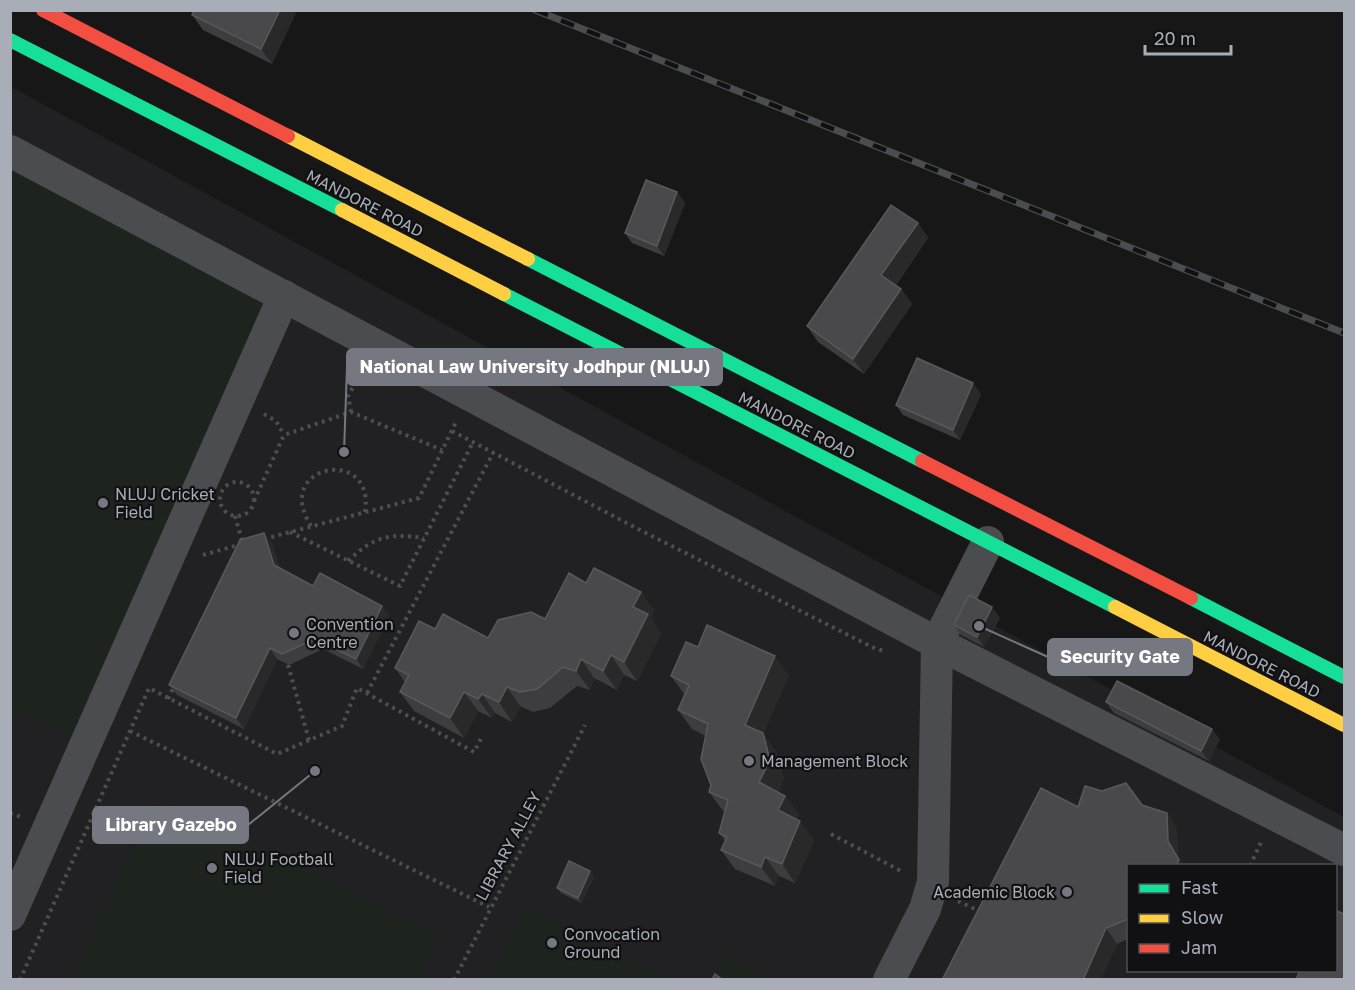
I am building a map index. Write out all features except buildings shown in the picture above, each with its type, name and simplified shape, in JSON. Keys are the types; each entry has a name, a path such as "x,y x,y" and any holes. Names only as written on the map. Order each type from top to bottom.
{"highway":[{"name":"MANDORE ROAD","path":"43,10 1344,676"},
{"name":"MANDORE ROAD","path":"10,40 1344,725"}],"street":[{"path":"10,151 937,643 1344,850"},
{"path":"10,915 284,296"},
{"path":"889,980 925,909 932,887 935,854 937,643 988,542"}],"path":[{"path":"351,412 348,394 366,368"},
{"path":"259,540 419,498 470,394"},
{"path":"257,411 276,421 284,435"},
{"path":"235,516 245,514 254,501 284,435 351,412 442,450"},
{"path":"452,431 882,652 893,651"},
{"path":"289,532 400,586 473,442"},
{"path":"367,693 493,453"},
{"path":"312,526 304,515 302,495 312,477 320,471 340,469 359,480 365,489 365,512"},
{"path":"238,554 243,544 235,516 221,506 221,495 227,486 244,484 251,491 254,501"},
{"path":"348,561 364,545 384,537 404,535 424,538"},
{"path":"165,565 251,542"},
{"path":"288,665 309,740"},
{"path":"168,699 178,678"},
{"path":"20,980 149,688 277,754 342,726 357,688 474,752 483,735"},
{"name":"LIBRARY ALLEY","path":"454,980 489,907 585,725"},
{"path":"130,732 489,907"},
{"path":"831,834 982,913"}],"shaded area":[{"path":"10,86 1344,817 1344,979 11,979"},
{"name":"NLUJ Cricket Field","path":"10,152 284,296 91,744 11,709"},
{"name":"NLUJ Football Field","path":"158,799 440,936 419,979 72,979"},
{"name":"Convocation Ground","path":"526,906 668,979 489,979"},
{"path":"723,955 772,979 711,980"}],"railway":[{"path":"535,10 1344,333"}],"traffic: fast":[{"path":"10,40 342,210"},
{"path":"528,259 922,461"},
{"path":"504,294 1115,607"},
{"path":"1191,598 1344,677"}],"traffic: slow":[{"path":"288,136 528,259"},
{"path":"342,210 504,294"},
{"path":"1115,607 1344,725"}],"traffic: jam":[{"path":"43,10 288,136"},
{"path":"922,461 1191,598"}],"place":[{"name":"National Law University Jodhpur (NLUJ)","path":"344,452"},
{"name":"NLUJ Cricket Field","path":"103,503"},
{"name":"Security Gate","path":"979,626"},
{"name":"Convention Centre","path":"294,633"},
{"name":"Management Block","path":"749,761"},
{"name":"Library Gazebo","path":"315,771"},
{"name":"NLUJ Football Field","path":"212,868"},
{"name":"Academic Block","path":"1067,892"},
{"name":"Convocation Ground","path":"552,943"}]}
